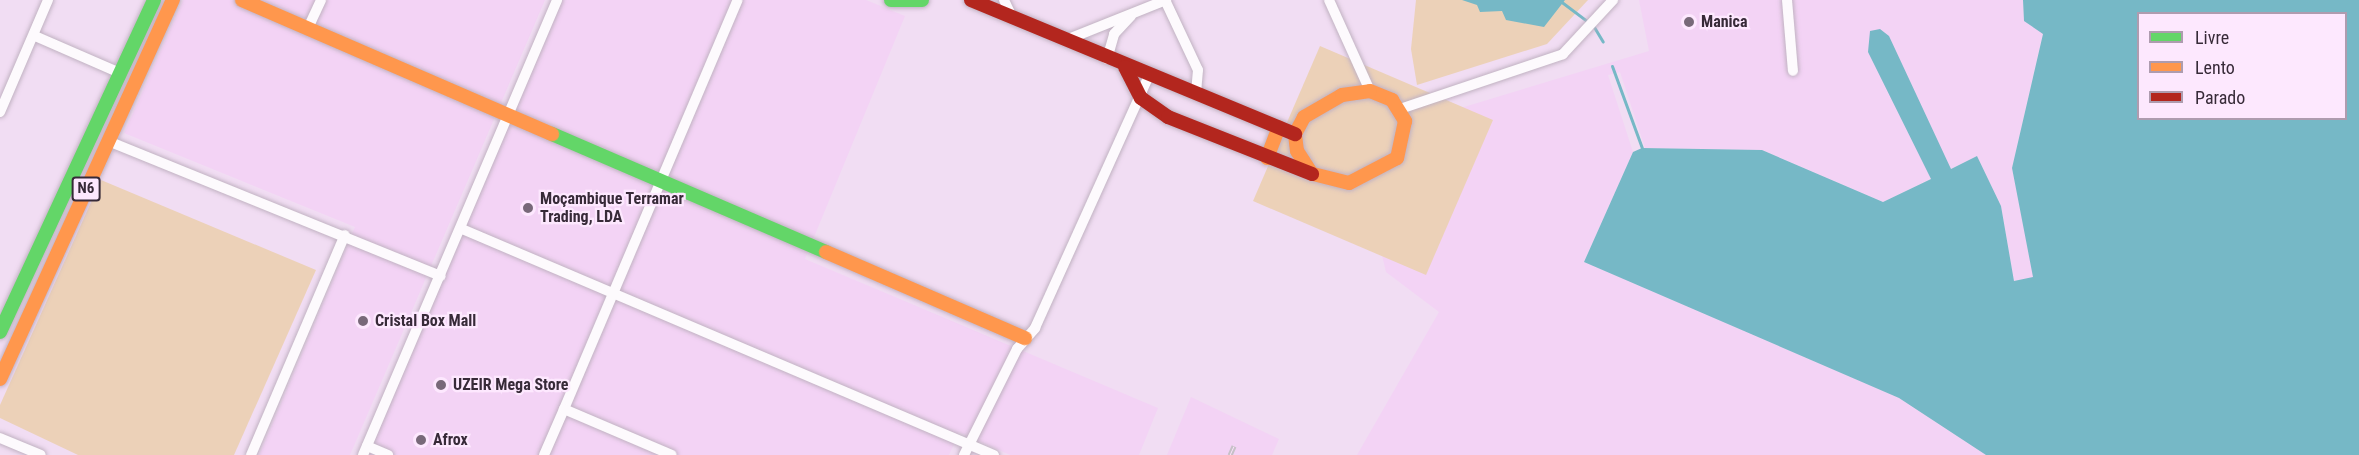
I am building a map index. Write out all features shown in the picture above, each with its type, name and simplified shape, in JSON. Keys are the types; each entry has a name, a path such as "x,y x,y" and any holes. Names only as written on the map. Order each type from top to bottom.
{"main road":[{"name":"N6","path":"0,332 154,0"},
{"name":"N6","path":"0,378 173,0"},
{"path":"242,0 1025,338"},
{"path":"891,0 922,0"},
{"path":"971,0 1063,42 1296,134"},
{"path":"145,18 161,25"},
{"path":"1125,67 1141,98 1168,117 1267,158 1312,174 1349,183 1396,158 1406,133 1400,109 1370,91 1321,104 1304,117 1296,134 1302,163 1312,174"},
{"path":"101,113 118,119"},
{"path":"1267,158 1279,127"},
{"path":"84,150 101,156"}],"street":[{"path":"0,112 35,36 48,0"},
{"path":"308,28 321,0"},
{"path":"388,455 365,450 462,229 557,0"},
{"path":"544,455 738,0"},
{"path":"1004,0 1012,17"},
{"path":"1063,42 1131,16 1165,0 1198,70 1196,94"},
{"path":"1329,0 1370,91"},
{"path":"1400,109 1512,75 1563,54 1613,0"},
{"path":"1787,0 1793,71"},
{"path":"1107,59 1114,34 1131,16"},
{"path":"35,36 120,73"},
{"path":"964,455 1078,240 1149,75"},
{"path":"108,141 345,235 441,276"},
{"path":"462,229 613,296 994,455"},
{"path":"251,455 345,235"},
{"path":"564,409 672,455"},
{"path":"0,438 41,455"}],"shaded area":[{"path":"183,0 545,0 350,455 259,455 355,227 124,133"},
{"path":"561,0 866,0 905,16 805,259 1158,408 1139,455 1010,455 959,432 949,455 366,455"},
{"path":"1416,0 1588,0 1547,44 1417,85 1411,49"},
{"path":"1639,0 2023,0 2024,21 2043,33 2012,168 2034,277 2014,281 2001,206 1977,156 1883,202 1762,150 1645,148 1620,72 1608,75 1633,152 1584,262 1899,398 1986,455 1357,455 1439,312 1386,272 1381,251 1421,120 1649,51"},
{"path":"1320,46 1493,120 1426,275 1253,201"},
{"path":"101,180 316,270 234,455 78,455 0,418 0,405"},
{"path":"1191,397 1279,439 1272,455 1167,455"}],"water":[{"path":"1462,0 1565,0 1544,27 1506,20 1502,11 1480,12 1477,5"},
{"path":"2023,0 2359,0 2359,455 1986,455 1899,398 1584,262 1633,152 1642,148 1762,150 1883,202 1931,179 1868,52 1870,31 1880,29 1889,36 1951,169 1977,156 2001,206 2014,281 2033,277 2012,168 2043,34 2024,21"}],"waterway":[{"path":"1559,0 1589,23"},
{"path":"1594,27 1603,42"},
{"path":"1612,66 1642,148"}],"railway":[{"path":"1230,455 1234,446"}],"traffic: fast":[{"path":"0,332 154,0"},
{"path":"891,0 922,0"},
{"path":"552,134 826,252"}],"traffic: slow":[{"path":"0,379 173,0"},
{"path":"242,0 552,134"},
{"path":"1370,91 1392,100 1405,121 1397,158 1349,183 1312,174 1297,151 1295,134 1304,117 1342,95 1370,91"},
{"path":"1267,158 1279,127"},
{"path":"826,252 1025,338"}],"traffic: jam":[{"path":"971,0 1295,134"},
{"path":"1125,67 1141,98 1168,117 1312,174"}],"place":[{"name":"Manica","path":"1689,22"},
{"name":"Moçambique Terramar Trading, LDA","path":"528,208"},
{"name":"Cristal Box Mall","path":"363,321"},
{"name":"UZEIR Mega Store","path":"441,385"},
{"name":"Afrox","path":"421,440"}]}
